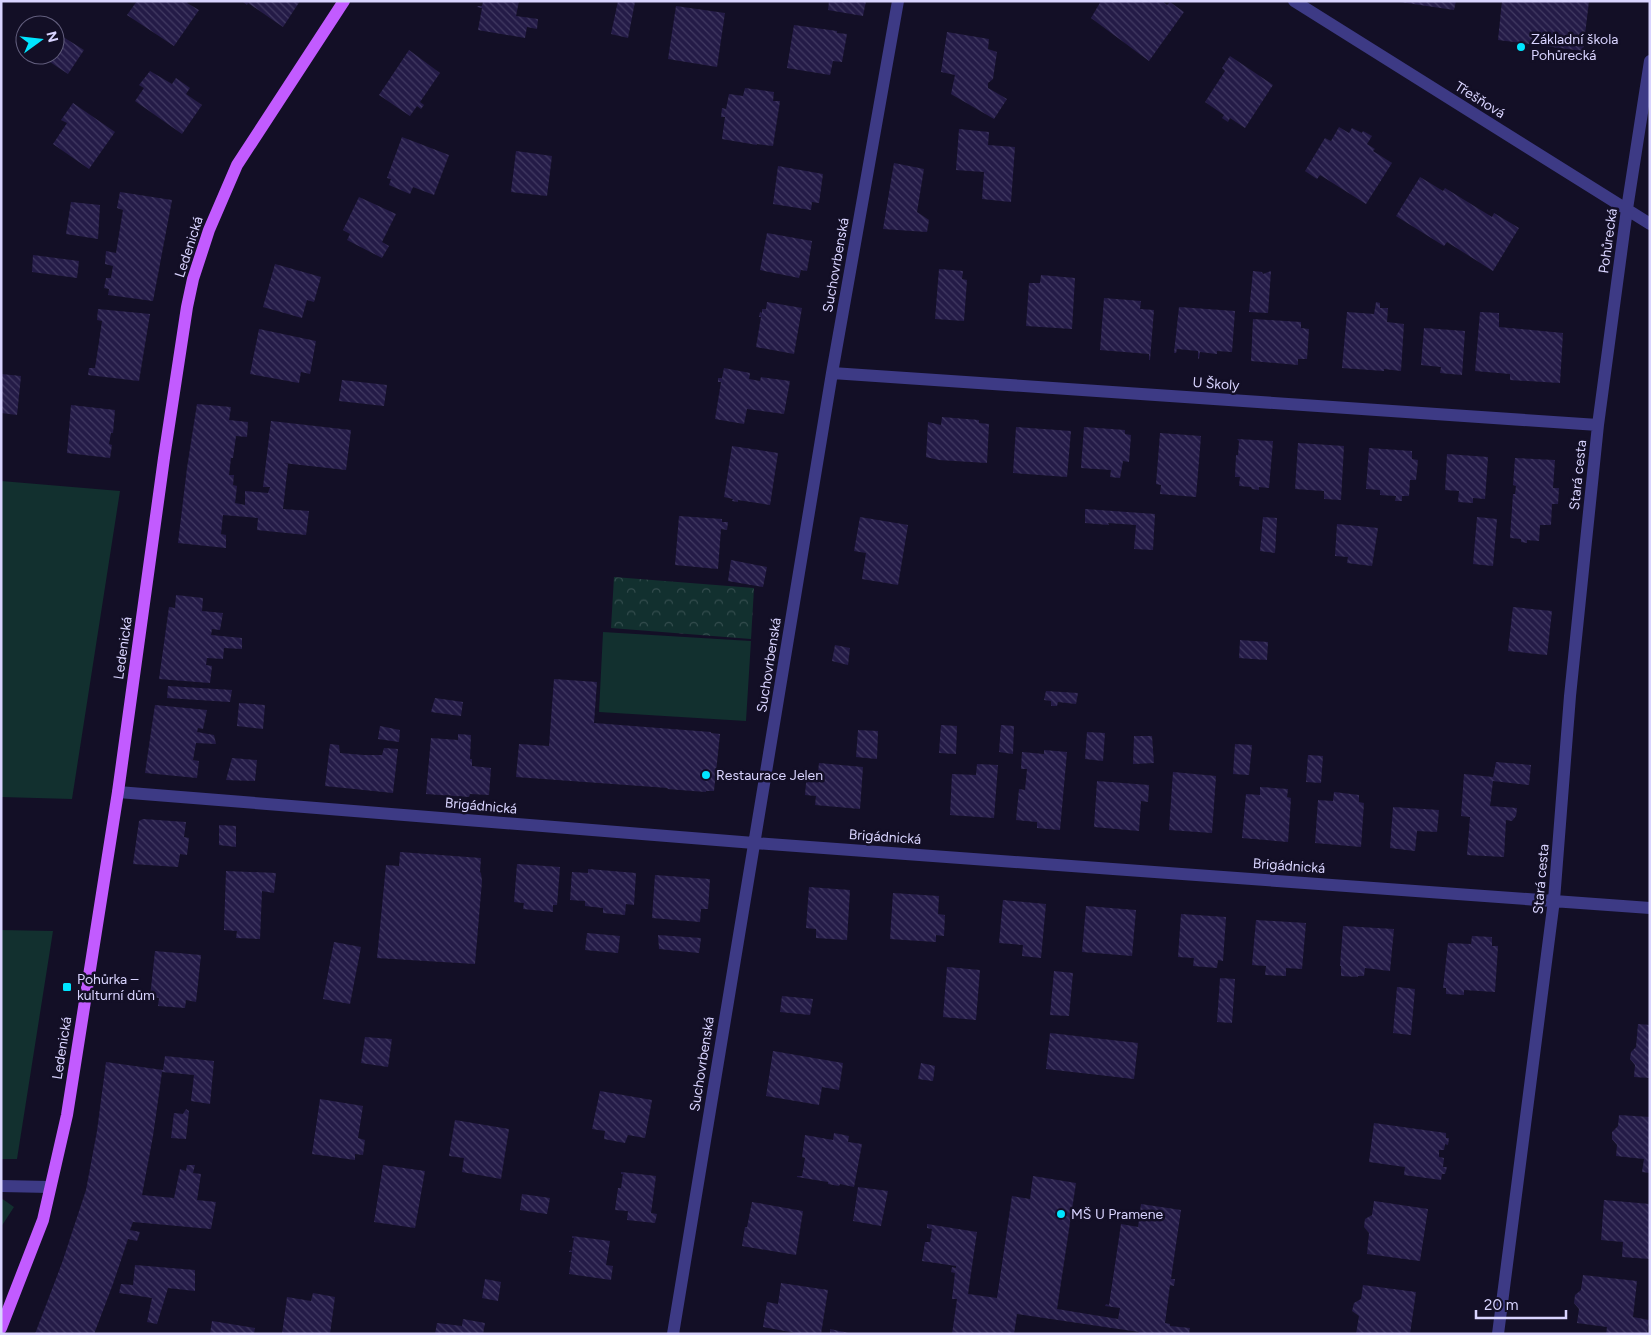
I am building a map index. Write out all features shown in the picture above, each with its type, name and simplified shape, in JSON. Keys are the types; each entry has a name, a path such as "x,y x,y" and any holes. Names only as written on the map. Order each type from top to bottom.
{"main road":[{"name":"Ledenická","path":"1,1328 43,1220 67,1115 118,792 172,406 193,279 208,230 236,165 344,1"}],"street":[{"name":"Suchovrbenská","path":"673,1334 832,373 898,1"},
{"name":"Třešňová","path":"1294,1 1650,224"},
{"name":"Pohůrecká","path":"1598,425 1627,210 1650,61"},
{"name":"U Školy","path":"832,373 1598,425"},
{"name":"Stará cesta","path":"1498,1334 1554,900 1570,696 1598,425"},
{"name":"Brigádnická","path":"118,792 754,843 1650,908"},
{"path":"1,1186 50,1187"}],"green space":[{"path":"1,481 120,491 72,799 1,797"},
{"path":"614,577 754,588 751,639 611,628"},
{"path":"603,632 751,641 746,721 599,712"},
{"path":"1,930 53,931 17,1159 1,1159"},
{"path":"1,1198 14,1207 1,1227"}],"building":[{"path":"137,1 188,1 187,3 199,10 174,46 127,15"},
{"path":"242,1 300,1 283,27 248,3 247,5"},
{"path":"483,1 519,1 516,16 538,19 537,29 527,27 525,38 478,30 482,8 477,7 482,6"},
{"path":"618,1 635,2 628,38 611,34"},
{"path":"829,1 866,1 863,16 828,10"},
{"path":"1101,1 1162,1 1167,5 1170,2 1184,12 1149,61 1091,18"},
{"path":"1400,1 1456,1 1454,10"},
{"path":"1502,1 1589,1 1583,51 1498,40"},
{"path":"676,6 725,13 717,67 668,59"},
{"path":"794,25 847,34 842,62 833,61 830,75 787,68"},
{"path":"947,32 989,39 988,49 997,52 993,79 988,83 988,88 1007,99 994,119 951,94 955,75 941,72"},
{"path":"65,38 84,50 68,74 54,65 65,65"},
{"path":"409,50 440,73 420,102 424,105 421,109 417,106 410,116 379,95"},
{"path":"1230,56 1273,85 1245,128 1230,118 1228,122 1222,118 1224,115 1205,102 1225,71 1222,68"},
{"path":"150,71 172,84 176,78 190,88 186,94 202,105 182,134 135,101 144,88 139,85"},
{"path":"745,88 774,92 773,101 780,101 773,146 722,139 725,117 721,117 722,108 726,109 729,94 743,96"},
{"path":"73,103 115,132 89,169 53,144 67,123 61,120"},
{"path":"1339,127 1349,133 1352,128 1372,136 1367,144 1375,149 1373,151 1392,163 1366,204 1320,175 1317,179 1305,171 1325,138 1331,141"},
{"path":"959,129 989,132 988,145 1015,147 1011,202 982,199 984,172 956,170"},
{"path":"402,137 449,155 434,195 413,187 410,194 389,185 391,179 387,178"},
{"path":"516,151 552,156 547,196 511,192"},
{"path":"894,163 924,169 917,212 929,220 927,232 883,229"},
{"path":"778,166 823,174 819,203 812,202 811,210 773,204"},
{"path":"1420,177 1443,191 1445,188 1492,217 1494,213 1519,228 1493,271 1447,242 1444,246 1396,216"},
{"path":"120,192 172,200 153,301 108,295 109,289 104,288 106,278 111,278 113,266 105,264 106,251 116,253 123,210 117,208"},
{"path":"359,197 396,214 382,242 389,246 382,258 347,240 350,234 343,230"},
{"path":"71,202 100,205 98,239 66,234"},
{"path":"767,233 812,241 807,271 801,270 799,278 760,270"},
{"path":"33,255 79,261 77,278 32,272"},
{"path":"275,264 321,277 314,302 307,300 302,318 263,307"},
{"path":"939,269 963,271 962,279 967,280 964,321 935,319"},
{"path":"1253,271 1262,272 1263,274 1271,271 1268,313 1249,312"},
{"path":"1041,275 1075,278 1072,329 1026,326 1029,283 1040,283"},
{"path":"1104,298 1141,301 1140,309 1154,310 1150,360 1149,354 1100,350"},
{"path":"767,302 802,308 794,354 756,347 761,317 759,317 760,312 762,313 762,309 766,309"},
{"path":"1376,302 1380,303 1380,308 1388,308 1387,322 1404,324 1401,371 1342,368 1347,312 1374,314"},
{"path":"1179,307 1235,311 1232,352 1217,351 1217,354 1200,352 1199,359 1198,351 1177,349 1176,353 1174,353"},
{"path":"98,309 150,314 139,381 88,375 89,368 95,368 99,342 102,321 97,320"},
{"path":"1480,312 1499,313 1499,327 1563,333 1560,383 1510,380 1510,374 1475,371"},
{"path":"1253,319 1301,322 1301,328 1309,329 1307,359 1298,359 1298,365 1251,361"},
{"path":"1424,328 1465,331 1462,375 1440,373 1441,367 1421,365"},
{"path":"259,329 316,341 310,374 301,372 299,383 250,374"},
{"path":"724,368 750,373 749,379 760,381 761,377 790,381 784,414 747,409 744,424 715,419 721,382 718,382 718,378 722,378"},
{"path":"1,374 21,376 17,415 1,413"},
{"path":"342,380 387,385 384,406 339,401"},
{"path":"197,404 231,407 229,420 248,422 247,437 236,436 229,475 234,475 233,485 237,486 235,503 245,505 245,491 268,493 270,487 263,487 271,421 351,430 346,470 283,463 288,464 283,509 309,511 306,535 257,530 258,518 223,515 221,534 226,535 226,548 178,543"},
{"path":"71,405 115,410 113,433 111,433 109,444 112,445 110,458 67,453"},
{"path":"942,417 979,420 979,423 989,424 987,463 939,460 926,457 928,422 941,425"},
{"path":"1016,427 1071,431 1067,477 1013,473"},
{"path":"1084,427 1125,430 1125,434 1131,435 1129,462 1123,461 1120,478 1110,477 1111,470 1081,468"},
{"path":"1160,433 1201,436 1196,497 1160,494 1161,485 1156,484"},
{"path":"1237,439 1273,441 1269,488 1259,487 1259,490 1239,486 1240,477 1235,477 1239,441"},
{"path":"1298,443 1344,446 1341,500 1324,499 1324,491 1295,489"},
{"path":"732,446 778,453 770,505 738,500 738,502 732,501 733,499 724,497"},
{"path":"1369,448 1412,451 1412,459 1418,460 1416,480 1410,480 1409,496 1402,496 1402,501 1395,501 1396,496 1380,495 1380,490 1366,489"},
{"path":"1447,454 1488,457 1485,499 1473,498 1473,503 1458,502 1459,491 1445,490"},
{"path":"1515,458 1555,460 1553,488 1559,488 1558,504 1552,504 1551,525 1540,525 1539,541 1527,540 1527,543 1521,542 1521,539 1510,538 1513,494 1515,494 1516,486 1513,485"},
{"path":"1085,509 1155,514 1153,550 1134,549 1136,525 1085,523"},
{"path":"679,516 722,519 722,522 728,522 727,530 721,529 718,569 675,565"},
{"path":"860,517 908,525 898,585 862,579 866,553 854,551"},
{"path":"1263,517 1277,518 1275,553 1260,551"},
{"path":"1477,517 1497,519 1493,566 1473,564"},
{"path":"1337,524 1378,528 1372,566 1347,563 1348,557 1335,556"},
{"path":"731,560 767,567 763,587 728,581"},
{"path":"176,595 203,598 202,611 223,613 220,630 212,629 211,635 242,638 242,649 224,648 223,659 207,658 206,665 212,666 210,683 159,679 169,607 175,608"},
{"path":"1513,607 1552,611 1547,655 1508,651"},
{"path":"1240,640 1268,642 1267,660 1239,658"},
{"path":"835,645 850,648 848,665 832,661"},
{"path":"554,679 597,682 594,723 720,734 714,791 706,792 516,777 519,744 549,746"},
{"path":"168,686 232,690 230,702 167,698"},
{"path":"1046,691 1078,693 1076,704 1058,702 1057,706 1051,706 1051,701 1044,700"},
{"path":"435,698 463,702 461,716 431,712"},
{"path":"239,703 265,705 263,729 237,726"},
{"path":"155,705 207,710 203,729 198,728 197,732 214,735 216,744 196,743 193,760 199,761 197,778 145,773"},
{"path":"941,725 957,726 956,754 939,753"},
{"path":"1001,725 1014,726 1013,754 999,752"},
{"path":"380,726 400,730 399,742 378,739"},
{"path":"858,730 878,731 877,759 856,757"},
{"path":"1087,732 1105,733 1103,761 1085,759"},
{"path":"458,734 471,735 470,759 472,759 472,766 491,768 489,795 470,794 469,797 426,794 431,738 458,740"},
{"path":"1134,736 1152,736 1154,763 1133,764"},
{"path":"330,744 339,745 340,753 364,755 382,755 384,748 398,749 393,793 325,786"},
{"path":"1235,744 1252,745 1249,775 1233,774"},
{"path":"1044,750 1067,752 1060,830 1037,828 1037,822 1016,820 1019,789 1025,790 1027,769 1021,769 1022,752 1044,754"},
{"path":"1308,755 1323,756 1321,783 1306,782"},
{"path":"232,758 257,760 255,781 226,780"},
{"path":"1496,762 1531,765 1529,785 1493,781 1490,806 1517,808 1516,816 1512,821 1506,820 1504,857 1467,855 1470,817 1461,816 1464,774 1493,777"},
{"path":"819,763 863,767 860,809 815,805 816,796 805,795 807,771 818,772"},
{"path":"977,764 998,765 994,818 950,815 952,774 976,775"},
{"path":"1173,772 1216,776 1212,833 1169,830"},
{"path":"1097,781 1149,785 1148,802 1141,801 1139,831 1094,827"},
{"path":"1260,787 1288,789 1287,797 1291,798 1288,842 1242,838 1246,794 1260,795"},
{"path":"1334,792 1359,795 1359,802 1364,803 1361,847 1315,843 1318,800 1333,801"},
{"path":"1393,807 1439,810 1437,832 1417,831 1415,851 1390,848"},
{"path":"143,819 186,822 184,837 189,838 187,855 180,854 178,867 133,864 139,821"},
{"path":"219,825 236,826 236,847 219,845"},
{"path":"400,852 481,858 480,872 482,881 475,964 377,958 386,865 399,866"},
{"path":"517,864 560,867 557,905 553,905 553,912 523,909 524,903 514,902"},
{"path":"588,869 636,873 634,905 626,904 625,915 603,913 603,908 585,906 585,901 570,900 572,872 588,873"},
{"path":"226,871 276,873 274,893 262,891 260,939 236,938 237,931 224,930"},
{"path":"655,875 710,879 708,909 701,909 700,922 652,918"},
{"path":"809,887 850,890 847,940 816,938 816,929 806,928"},
{"path":"893,893 939,896 938,914 945,915 944,936 936,935 936,942 890,939"},
{"path":"1003,900 1046,904 1041,958 1022,956 1023,945 999,943"},
{"path":"1086,906 1136,910 1132,956 1082,952"},
{"path":"1181,914 1226,917 1223,961 1218,960 1217,968 1193,966 1194,958 1178,957"},
{"path":"1256,920 1306,923 1302,969 1286,968 1286,976 1265,975 1266,966 1252,965"},
{"path":"1343,926 1394,929 1390,971 1365,968 1364,976 1341,976"},
{"path":"587,933 620,936 618,953 585,950"},
{"path":"658,935 701,938 699,953 659,949"},
{"path":"1472,936 1492,937 1492,946 1498,946 1495,992 1464,990 1464,995 1446,994 1446,988 1443,988 1448,943 1471,944"},
{"path":"334,942 361,947 350,1004 323,999"},
{"path":"155,951 201,955 196,1002 186,1000 185,1008 158,1006 159,998 150,997"},
{"path":"947,967 980,970 976,1020 943,1017"},
{"path":"1054,971 1073,973 1069,1016 1050,1015"},
{"path":"1220,978 1235,979 1232,1023 1217,1022"},
{"path":"1397,987 1415,989 1411,1035 1393,1033"},
{"path":"782,996 813,999 810,1015 780,1012"},
{"path":"1638,1024 1650,1025 1650,1078 1634,1077 1635,1065 1630,1059 1631,1052 1636,1047"},
{"path":"1050,1033 1138,1043 1134,1079 1046,1069"},
{"path":"365,1037 392,1039 388,1067 361,1063"},
{"path":"773,1051 843,1063 839,1090 822,1087 819,1105 766,1096"},
{"path":"165,1056 214,1061 210,1104 191,1101 194,1075 162,1072 142,1195 174,1198 180,1169 186,1171 187,1165 195,1165 193,1173 201,1174 197,1200 216,1202 211,1229 133,1222 130,1230 140,1232 137,1241 128,1239 94,1334 35,1334 62,1263 86,1190 97,1131 106,1062 163,1070"},
{"path":"921,1063 935,1066 933,1081 918,1079"},
{"path":"600,1091 652,1100 645,1138 628,1135 625,1143 604,1139 605,1131 592,1129"},
{"path":"320,1099 363,1106 358,1138 365,1140 363,1155 355,1154 355,1160 312,1154"},
{"path":"186,1109 189,1111 186,1139 171,1138 174,1113 183,1114"},
{"path":"1619,1115 1650,1117 1650,1173 1642,1172 1644,1159 1616,1156 1617,1145 1612,1139 1612,1132 1618,1126"},
{"path":"455,1120 509,1129 501,1179 462,1172 464,1158 449,1156"},
{"path":"1374,1123 1446,1133 1446,1138 1449,1138 1448,1145 1445,1144 1444,1150 1439,1150 1439,1157 1444,1158 1443,1167 1447,1167 1445,1174 1442,1174 1441,1180 1404,1175 1405,1167 1369,1162"},
{"path":"834,1133 849,1136 848,1142 862,1144 854,1187 840,1184 839,1186 828,1184 828,1182 797,1177 802,1176 805,1158 802,1157 805,1135 833,1140"},
{"path":"383,1165 425,1171 415,1228 374,1222"},
{"path":"621,1172 656,1176 651,1213 657,1214 655,1223 627,1220 628,1211 615,1210 618,1188 621,1188 623,1174"},
{"path":"1033,1176 1076,1183 1057,1309 1118,1319 1120,1308 1105,1306 1106,1304 1109,1305 1121,1224 1138,1227 1141,1204 1181,1210 1171,1279 1175,1279 1174,1286 1170,1285 1165,1323 1170,1324 1170,1326 1190,1328 1189,1334 1138,1334 1139,1332 1017,1314 1014,1334 952,1334 957,1299 952,1299 955,1273 951,1272 952,1267 956,1268 956,1266 922,1261 925,1242 930,1242 932,1229 927,1228 927,1224 977,1232 968,1294 997,1298 1012,1196 1030,1199"},
{"path":"858,1187 888,1191 881,1226 853,1221"},
{"path":"522,1194 550,1198 547,1214 520,1210"},
{"path":"1604,1200 1650,1204 1650,1259 1622,1257 1623,1242 1601,1240"},
{"path":"1374,1201 1428,1209 1420,1261 1367,1254 1369,1233 1364,1227 1365,1219 1372,1215"},
{"path":"752,1202 803,1211 796,1255 742,1246"},
{"path":"572,1236 610,1241 606,1265 613,1266 611,1280 569,1274 572,1252 569,1252 570,1250 572,1251 574,1238"},
{"path":"135,1265 195,1270 195,1291 168,1288 157,1324 147,1322 152,1298 119,1293 121,1284 133,1285"},
{"path":"1583,1275 1637,1281 1633,1317 1649,1320 1647,1334 1606,1334 1607,1327 1577,1323 1579,1309 1574,1303 1575,1295 1581,1290"},
{"path":"485,1279 501,1282 498,1301 482,1298"},
{"path":"781,1283 828,1290 821,1334 801,1334 763,1327 767,1302 778,1304"},
{"path":"1363,1285 1416,1292 1410,1334 1356,1334 1359,1316 1352,1311 1354,1303 1361,1299"},
{"path":"313,1293 335,1297 330,1334 282,1334 287,1297 311,1301"},
{"path":"463,1319 485,1323 483,1334 435,1334 437,1323 462,1326"},
{"path":"212,1321 255,1328 254,1334 210,1334"},
{"path":"830,1329 849,1333 849,1334 830,1334"}],"place":[{"name":"Základní škola Pohůrecká","path":"1521,47"},
{"name":"Restaurace Jelen","path":"706,775"},
{"name":"Pohůrka – kulturní dům","path":"67,987"},
{"name":"MŠ U Pramene","path":"1061,1214"}]}
